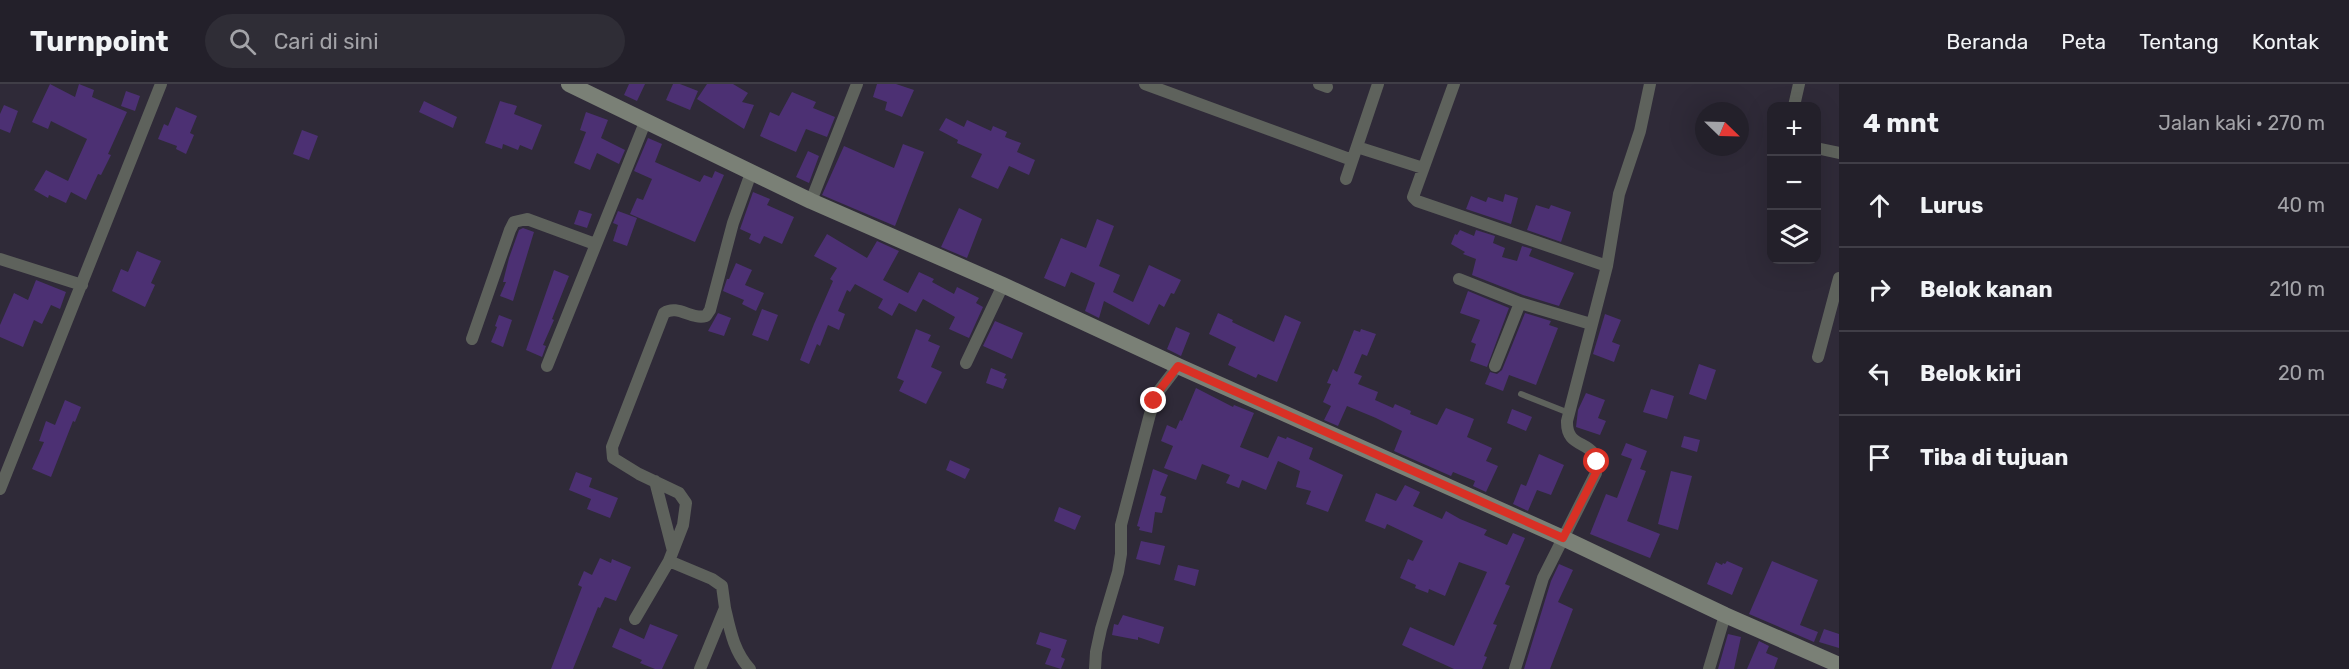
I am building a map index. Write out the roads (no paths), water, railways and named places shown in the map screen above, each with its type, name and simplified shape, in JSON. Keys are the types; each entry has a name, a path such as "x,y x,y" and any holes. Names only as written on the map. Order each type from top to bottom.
{"main road":[{"path":"569,84 811,201 1003,285 1839,665"}],"street":[{"path":"0,489 161,84"},
{"path":"811,201 857,84"},
{"path":"1346,179 1378,84"},
{"path":"1454,84 1413,197 1417,201 1607,266"},
{"path":"1515,669 1542,578 1596,473 1597,462 1592,450 1579,444 1567,432 1569,413 1607,266 1619,194 1640,131 1650,84"},
{"path":"1795,102 1799,84"},
{"path":"1152,85 1352,160"},
{"path":"547,366 646,120"},
{"path":"1357,147 1423,168"},
{"path":"1821,149 1839,153"},
{"path":"635,619 671,556 683,525 686,503 679,493 613,458 612,447 664,313 670,309 700,318 706,316 710,310 733,223 751,173"},
{"path":"472,339 514,222 527,219 595,244"},
{"path":"0,259 82,285"},
{"path":"1818,357 1839,278"},
{"path":"1459,279 1520,303 1591,324"},
{"path":"966,363 1003,285"},
{"path":"1495,366 1520,303"},
{"path":"1095,669 1101,629 1119,563 1119,533 1150,414 1158,392 1178,366"},
{"path":"655,481 671,556 722,586 724,608 732,639 750,669"},
{"path":"700,669 724,608"},
{"path":"1709,669 1725,615"}],"lane":[{"path":"1521,394 1569,413"}]}
